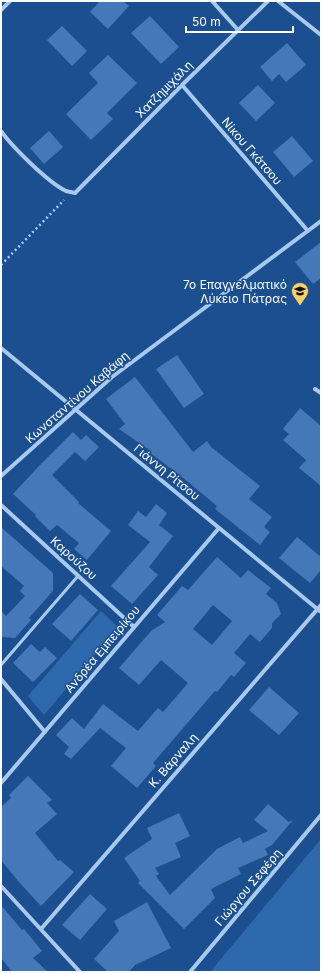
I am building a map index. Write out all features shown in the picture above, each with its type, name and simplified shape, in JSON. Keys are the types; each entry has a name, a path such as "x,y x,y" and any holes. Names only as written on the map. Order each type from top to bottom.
{"street":[{"path":"1,10 10,1"},
{"path":"212,1 238,30"},
{"name":"Χατζημιχάλη","path":"73,192 268,1"},
{"path":"278,1 321,36"},
{"name":"Νίκου Γκάτσου","path":"182,85 308,231"},
{"path":"1,131 23,155 52,181 67,191 73,192"},
{"name":"Κωνσταντίνου Καβάφη","path":"1,476 112,377 321,221"},
{"name":"Γιάννη Ρίτσου","path":"1,348 319,610"},
{"path":"315,389 321,393"},
{"name":"Καρούζου","path":"1,505 134,626"},
{"name":"Ανδρέα Εμπειρίκου","path":"1,783 219,528"},
{"name":"Κ. Βάρναλη","path":"40,929 319,610 321,604"},
{"path":"1,679 45,732"},
{"name":"Γιώργου Σεφέρη","path":"190,972 321,815"},
{"path":"1,886 80,972"}],"lane":[{"path":"1,665 78,576"}],"path":[{"path":"1,265 73,192"}],"shaded area":[{"path":"101,611 118,627 44,715 28,696"},
{"path":"321,839 321,972 210,972"}],"building":[{"path":"100,1 123,1 129,6 108,29 90,12"},
{"path":"150,16 179,47 161,64 131,33"},
{"path":"62,26 87,51 72,66 47,40"},
{"path":"287,43 306,65 286,82 279,74 272,81 260,67"},
{"path":"108,55 137,83 107,113 113,119 91,140 66,114 98,83 89,73"},
{"path":"258,85 275,103 256,121 239,103"},
{"path":"49,131 63,147 44,164 30,148"},
{"path":"292,136 313,161 294,177 273,152"},
{"path":"321,242 321,278 313,284 295,262"},
{"path":"177,355 204,394 184,408 156,369"},
{"path":"135,377 193,452 207,441 211,447 260,486 249,499 272,517 264,527 270,532 260,545 215,509 217,506 149,452 151,451 119,429 125,424 106,399"},
{"path":"300,408 321,426 321,486 299,468 306,460 283,440 289,434 283,429"},
{"path":"73,432 81,440 86,435 99,447 85,461 75,452 52,475 79,502 78,503 111,531 87,560 74,549 79,543 57,525 50,531 35,516 36,515 13,494"},
{"path":"156,504 167,513 159,525 173,536 149,567 158,575 132,604 111,586 150,542 128,525 138,511 146,517"},
{"path":"1,527 53,573 53,591 29,618 31,620 15,638 1,637 1,611 6,616 25,596 20,591 24,586 1,566"},
{"path":"297,537 321,557 321,570 310,583 279,558"},
{"path":"217,557 241,578 248,570 271,588 266,594 277,603 281,614 272,623 272,628 260,642 250,634 234,653 246,663 234,677 231,675 217,692 215,691 153,763 156,766 137,788 111,766 126,748 100,728 71,759 64,754 69,747 56,735 72,718 84,729 103,704 138,731 158,708 163,712 188,683 161,660 139,685 119,668 151,631 165,622 157,615 182,586 188,590","holes":["213,605 232,621 212,645 193,629"]},
{"path":"80,594 98,610 71,641 52,624"},
{"path":"31,644 40,652 45,647 57,658 33,682 13,663"},
{"path":"269,687 299,713 279,735 249,710"},
{"path":"28,776 52,800 47,803 57,814 35,833 58,861 60,860 74,872 41,906 1,860 1,807 11,798 9,795"},
{"path":"268,804 289,822 293,820 272,845 265,849 268,855 238,868 241,874 211,889 215,898 184,929 138,883 140,881 124,858 152,839 147,828 179,813 190,836 175,843 181,857 155,868 159,874 156,876 170,895 217,849 240,837 243,843 268,831 254,820"},
{"path":"90,894 107,909 80,940 62,925"},
{"path":"147,902 171,948 135,965 129,972 108,972 94,959 119,931 114,921"},
{"path":"1,905 22,930 24,929 42,951 33,958 48,972 12,972 1,958"}],"place":[{"name":"7ο Επαγγελματικό Λύκειο Πάτρας","path":"300,306"}]}
